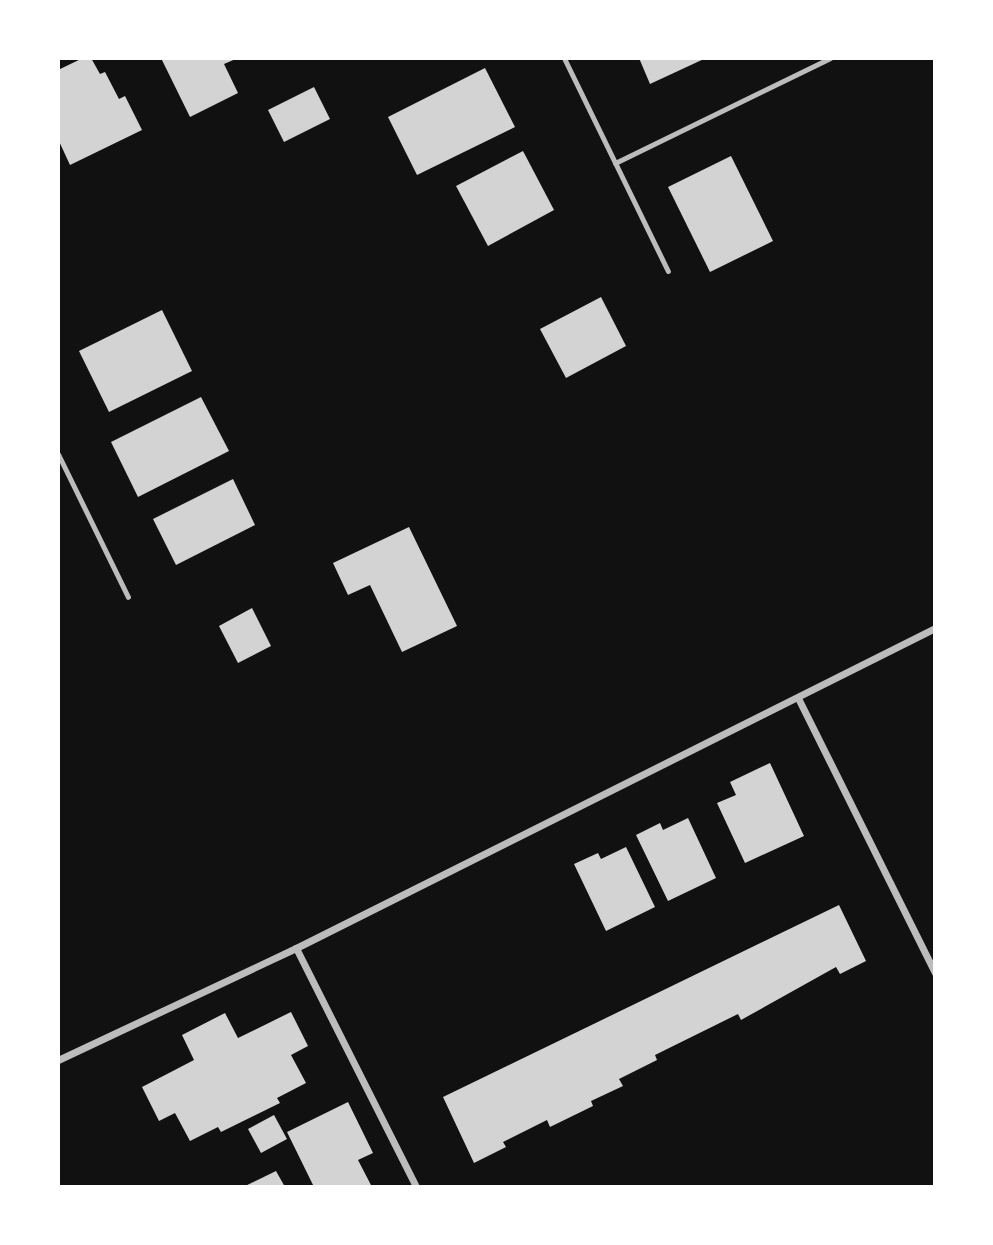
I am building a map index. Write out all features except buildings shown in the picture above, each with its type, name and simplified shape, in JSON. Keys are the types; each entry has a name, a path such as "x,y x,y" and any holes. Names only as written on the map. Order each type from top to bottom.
{"street":[{"path":"58,1060 296,948 799,700 935,628"},
{"path":"799,700 935,973"},
{"path":"296,948 416,1187"}],"lane":[{"path":"564,58 668,271"},
{"path":"615,163 830,58"},
{"path":"58,454 128,597"}]}
